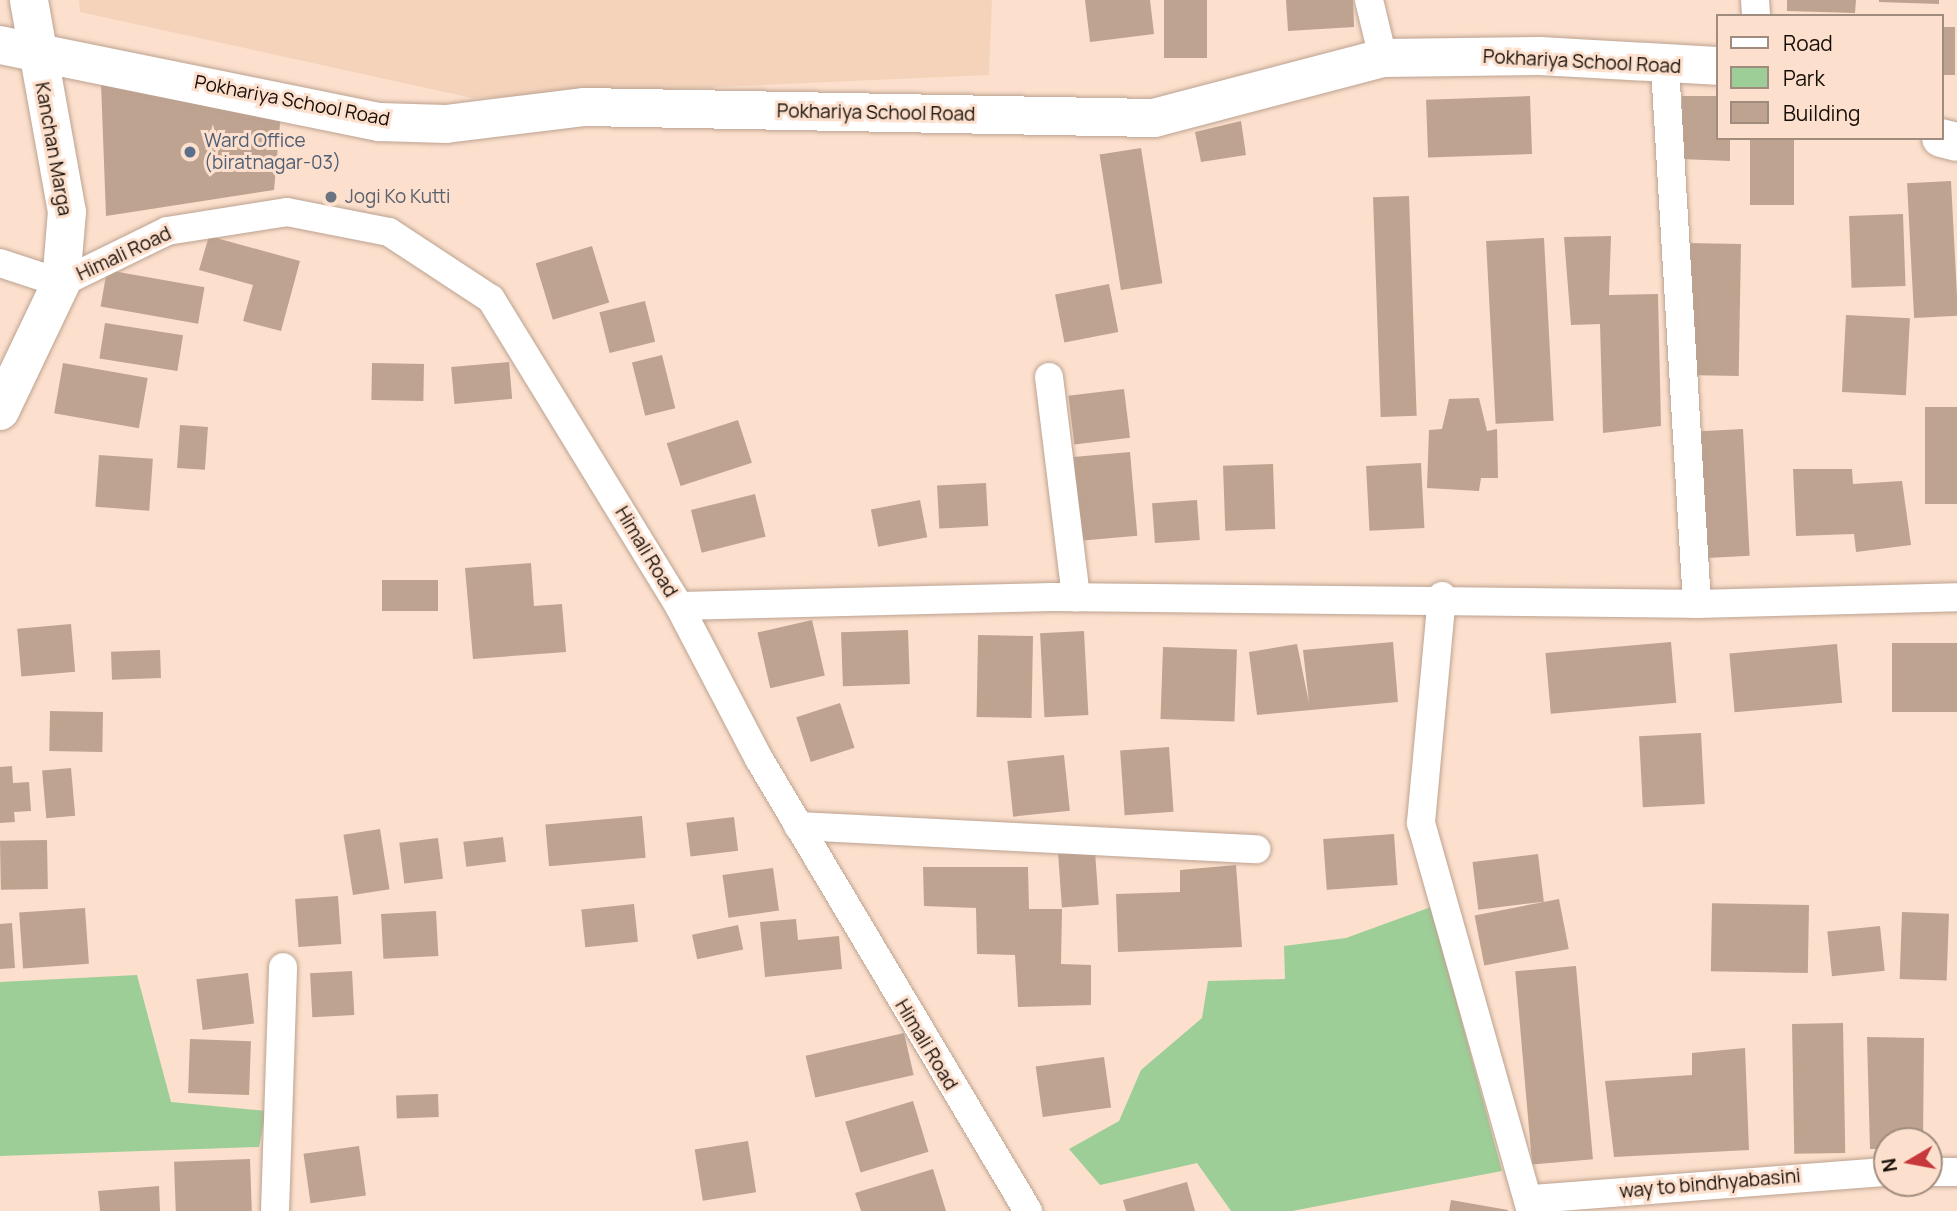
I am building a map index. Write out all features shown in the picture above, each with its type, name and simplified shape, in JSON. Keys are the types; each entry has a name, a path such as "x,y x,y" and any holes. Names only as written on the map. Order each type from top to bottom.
{"main road":[{"name":"Kanchan Marga","path":"0,411 61,283 67,212 17,48 29,0"},
{"name":"Pokhariya School Road","path":"17,48 379,122 446,124 584,107 1154,118 1383,58 1540,56 1665,67 1716,66"}],"street":[{"path":"1370,0 1383,58"},
{"path":"1665,67 1697,604"},
{"name":"Himali Road","path":"61,283 167,231 287,212 390,232 491,299 679,606 798,826 1028,1211"},
{"path":"0,263 61,283"},
{"path":"1049,377 1076,597"},
{"path":"1442,596 1421,823 1532,1205"},
{"path":"679,606 1076,597 1442,596 1697,604 1957,597"},
{"path":"798,826 1256,849"},
{"path":"275,1211 283,967"},
{"name":"way to bindhyabasini","path":"1532,1205 1873,1173"}],"shaded area":[{"path":"79,0 992,0 989,75 472,98 80,12"}],"green space":[{"path":"1431,907 1502,1171 1292,1211 1231,1211 1197,1163 1100,1185 1069,1149 1119,1121 1141,1070 1202,1018 1208,981 1285,979 1284,946 1346,938"},
{"path":"137,975 171,1102 266,1111 259,1147 0,1156 0,982"}],"building":[{"path":"1085,0 1150,0 1154,34 1090,42"},
{"path":"1164,0 1207,0 1207,58 1164,58"},
{"path":"1286,0 1353,0 1354,27 1288,31"},
{"path":"1787,0 1856,0 1855,13 1787,11"},
{"path":"1939,0 1939,4 1879,2"},
{"path":"1943,27 1955,27 1955,75 1943,75"},
{"name":"Ward Office (biratnagar-03)","path":"101,84 281,113 274,190 106,216"},
{"path":"1530,96 1532,154 1428,158 1426,100"},
{"path":"1682,96 1716,96 1716,140 1730,140 1730,161 1680,159"},
{"path":"1241,121 1246,155 1201,162 1195,132"},
{"path":"1750,140 1794,140 1794,205 1750,205"},
{"path":"1141,148 1162,283 1121,290 1100,155"},
{"path":"1951,181 1957,316 1914,318 1907,183"},
{"path":"1409,196 1417,416 1381,417 1373,197"},
{"path":"1903,214 1906,286 1852,288 1849,216"},
{"path":"209,236 300,261 281,331 243,321 253,285 199,270"},
{"path":"1611,236 1609,295 1658,294 1661,426 1603,433 1600,324 1571,325 1564,237"},
{"path":"1544,238 1554,421 1496,424 1486,241"},
{"path":"1687,243 1741,244 1739,376 1685,375"},
{"path":"592,246 609,302 553,320 536,263"},
{"path":"107,270 204,287 198,324 101,306"},
{"path":"1109,284 1118,332 1064,343 1055,294"},
{"path":"645,301 655,342 610,353 599,312"},
{"path":"1846,315 1910,318 1906,395 1842,392"},
{"path":"105,323 183,335 177,371 99,359"},
{"path":"662,355 675,408 645,416 632,362"},
{"path":"509,362 512,399 454,404 451,367"},
{"path":"63,363 148,378 139,428 54,413"},
{"path":"372,363 424,364 423,401 371,400"},
{"path":"1124,389 1130,438 1074,444 1068,396"},
{"path":"1479,398 1487,431 1497,429 1498,478 1481,478 1479,491 1427,488 1429,430 1442,429 1449,399"},
{"path":"1925,407 1957,407 1957,504 1925,504"},
{"path":"738,420 752,463 681,486 667,443"},
{"path":"180,425 208,427 205,470 177,468"},
{"path":"1743,429 1750,556 1702,558 1695,432"},
{"path":"1130,452 1137,536 1081,541 1073,457"},
{"path":"99,455 153,459 149,511 95,507"},
{"path":"1421,463 1424,528 1369,531 1366,466"},
{"path":"1273,464 1275,529 1225,531 1223,466"},
{"path":"1793,469 1852,469 1853,484 1902,481 1911,545 1856,552 1854,534 1796,536"},
{"path":"986,483 988,526 939,529 937,486"},
{"path":"755,494 766,537 702,553 691,510"},
{"path":"920,500 927,537 878,547 871,510"},
{"path":"1197,500 1200,540 1155,543 1152,503"},
{"path":"531,563 534,606 562,604 566,652 473,659 465,568"},
{"path":"382,580 438,580 438,611 382,611"},
{"path":"812,620 825,676 770,688 757,633"},
{"path":"71,624 75,672 21,677 17,629"},
{"path":"908,630 910,684 843,686 841,632"},
{"path":"1084,631 1088,715 1044,717 1040,633"},
{"path":"978,635 1033,636 1032,718 977,717"},
{"path":"1393,642 1398,702 1257,715 1249,652 1297,644 1309,703 1303,650"},
{"path":"1671,642 1676,703 1551,714 1545,653"},
{"path":"1892,643 1957,643 1957,712 1892,712"},
{"path":"1837,644 1842,703 1735,712 1729,653"},
{"path":"1163,647 1237,650 1234,722 1160,719"},
{"path":"160,650 161,678 112,680 111,652"},
{"path":"840,703 855,748 811,762 796,717"},
{"path":"50,711 103,712 102,752 49,751"},
{"path":"1701,733 1705,804 1643,807 1639,736"},
{"path":"1169,747 1174,812 1125,815 1120,750"},
{"path":"1064,755 1070,811 1013,817 1007,761"},
{"path":"12,766 13,783 29,782 31,811 14,812 15,822 0,823 0,767"},
{"path":"71,768 75,816 46,818 42,771"},
{"path":"642,816 646,858 549,866 545,824"},
{"path":"734,817 738,851 691,857 686,823"},
{"path":"380,829 390,889 353,895 343,835"},
{"path":"1394,834 1398,885 1327,890 1323,839"},
{"path":"503,837 506,862 466,867 463,842"},
{"path":"438,838 443,879 404,883 399,843"},
{"path":"47,840 48,889 1,890 0,841"},
{"path":"1095,851 1099,905 1062,907 1058,854"},
{"path":"1538,854 1544,902 1478,910 1472,862"},
{"path":"1236,865 1242,947 1118,952 1116,894 1180,892 1180,870"},
{"path":"923,867 1028,867 1029,909 1062,909 1061,964 1091,965 1091,1005 1018,1007 1015,955 977,954 976,908 924,906"},
{"path":"773,868 779,911 728,918 722,875"},
{"path":"338,896 341,944 298,947 295,899"},
{"path":"1559,899 1569,949 1484,965 1475,915"},
{"path":"1712,903 1809,905 1808,973 1711,971"},
{"path":"634,904 638,942 585,947 581,910"},
{"path":"85,908 89,964 23,968 19,913"},
{"path":"436,911 438,956 383,959 381,914"},
{"path":"1902,912 1949,914 1947,981 1900,979"},
{"path":"796,919 798,940 839,936 842,969 765,977 760,922"},
{"path":"12,923 15,968 0,969 0,924"},
{"path":"738,925 743,949 697,959 692,935"},
{"path":"1880,926 1885,971 1832,976 1827,932"},
{"path":"1576,966 1593,1159 1532,1165 1515,971"},
{"path":"352,971 354,1015 312,1017 310,973"},
{"path":"248,973 254,1024 203,1030 196,979"},
{"path":"1843,1023 1845,1153 1794,1154 1792,1024"},
{"path":"904,1033 914,1075 815,1098 806,1056"},
{"path":"1867,1037 1924,1038 1923,1127 1873,1127 1873,1149 1870,1149"},
{"path":"190,1039 251,1041 249,1095 188,1093"},
{"path":"1745,1048 1749,1150 1614,1157 1605,1081 1692,1075 1692,1053"},
{"path":"1104,1057 1111,1108 1043,1117 1036,1067"},
{"path":"438,1094 439,1117 397,1118 396,1095"},
{"path":"913,1101 928,1152 861,1172 845,1122"},
{"path":"748,1141 756,1192 703,1201 695,1149"},
{"path":"359,1146 366,1196 311,1203 304,1154"},
{"path":"250,1159 252,1211 176,1211 174,1162"},
{"path":"933,1169 946,1211 861,1211 855,1193"},
{"path":"1187,1182 1195,1211 1126,1211 1123,1200"},
{"path":"159,1186 160,1211 100,1211 98,1191"},
{"path":"1451,1200 1508,1210 1508,1211 1449,1211"}],"place":[{"name":"Ward Office (biratnagar-03)","path":"190,152"},
{"name":"Jogi Ko Kutti","path":"331,197"}]}
